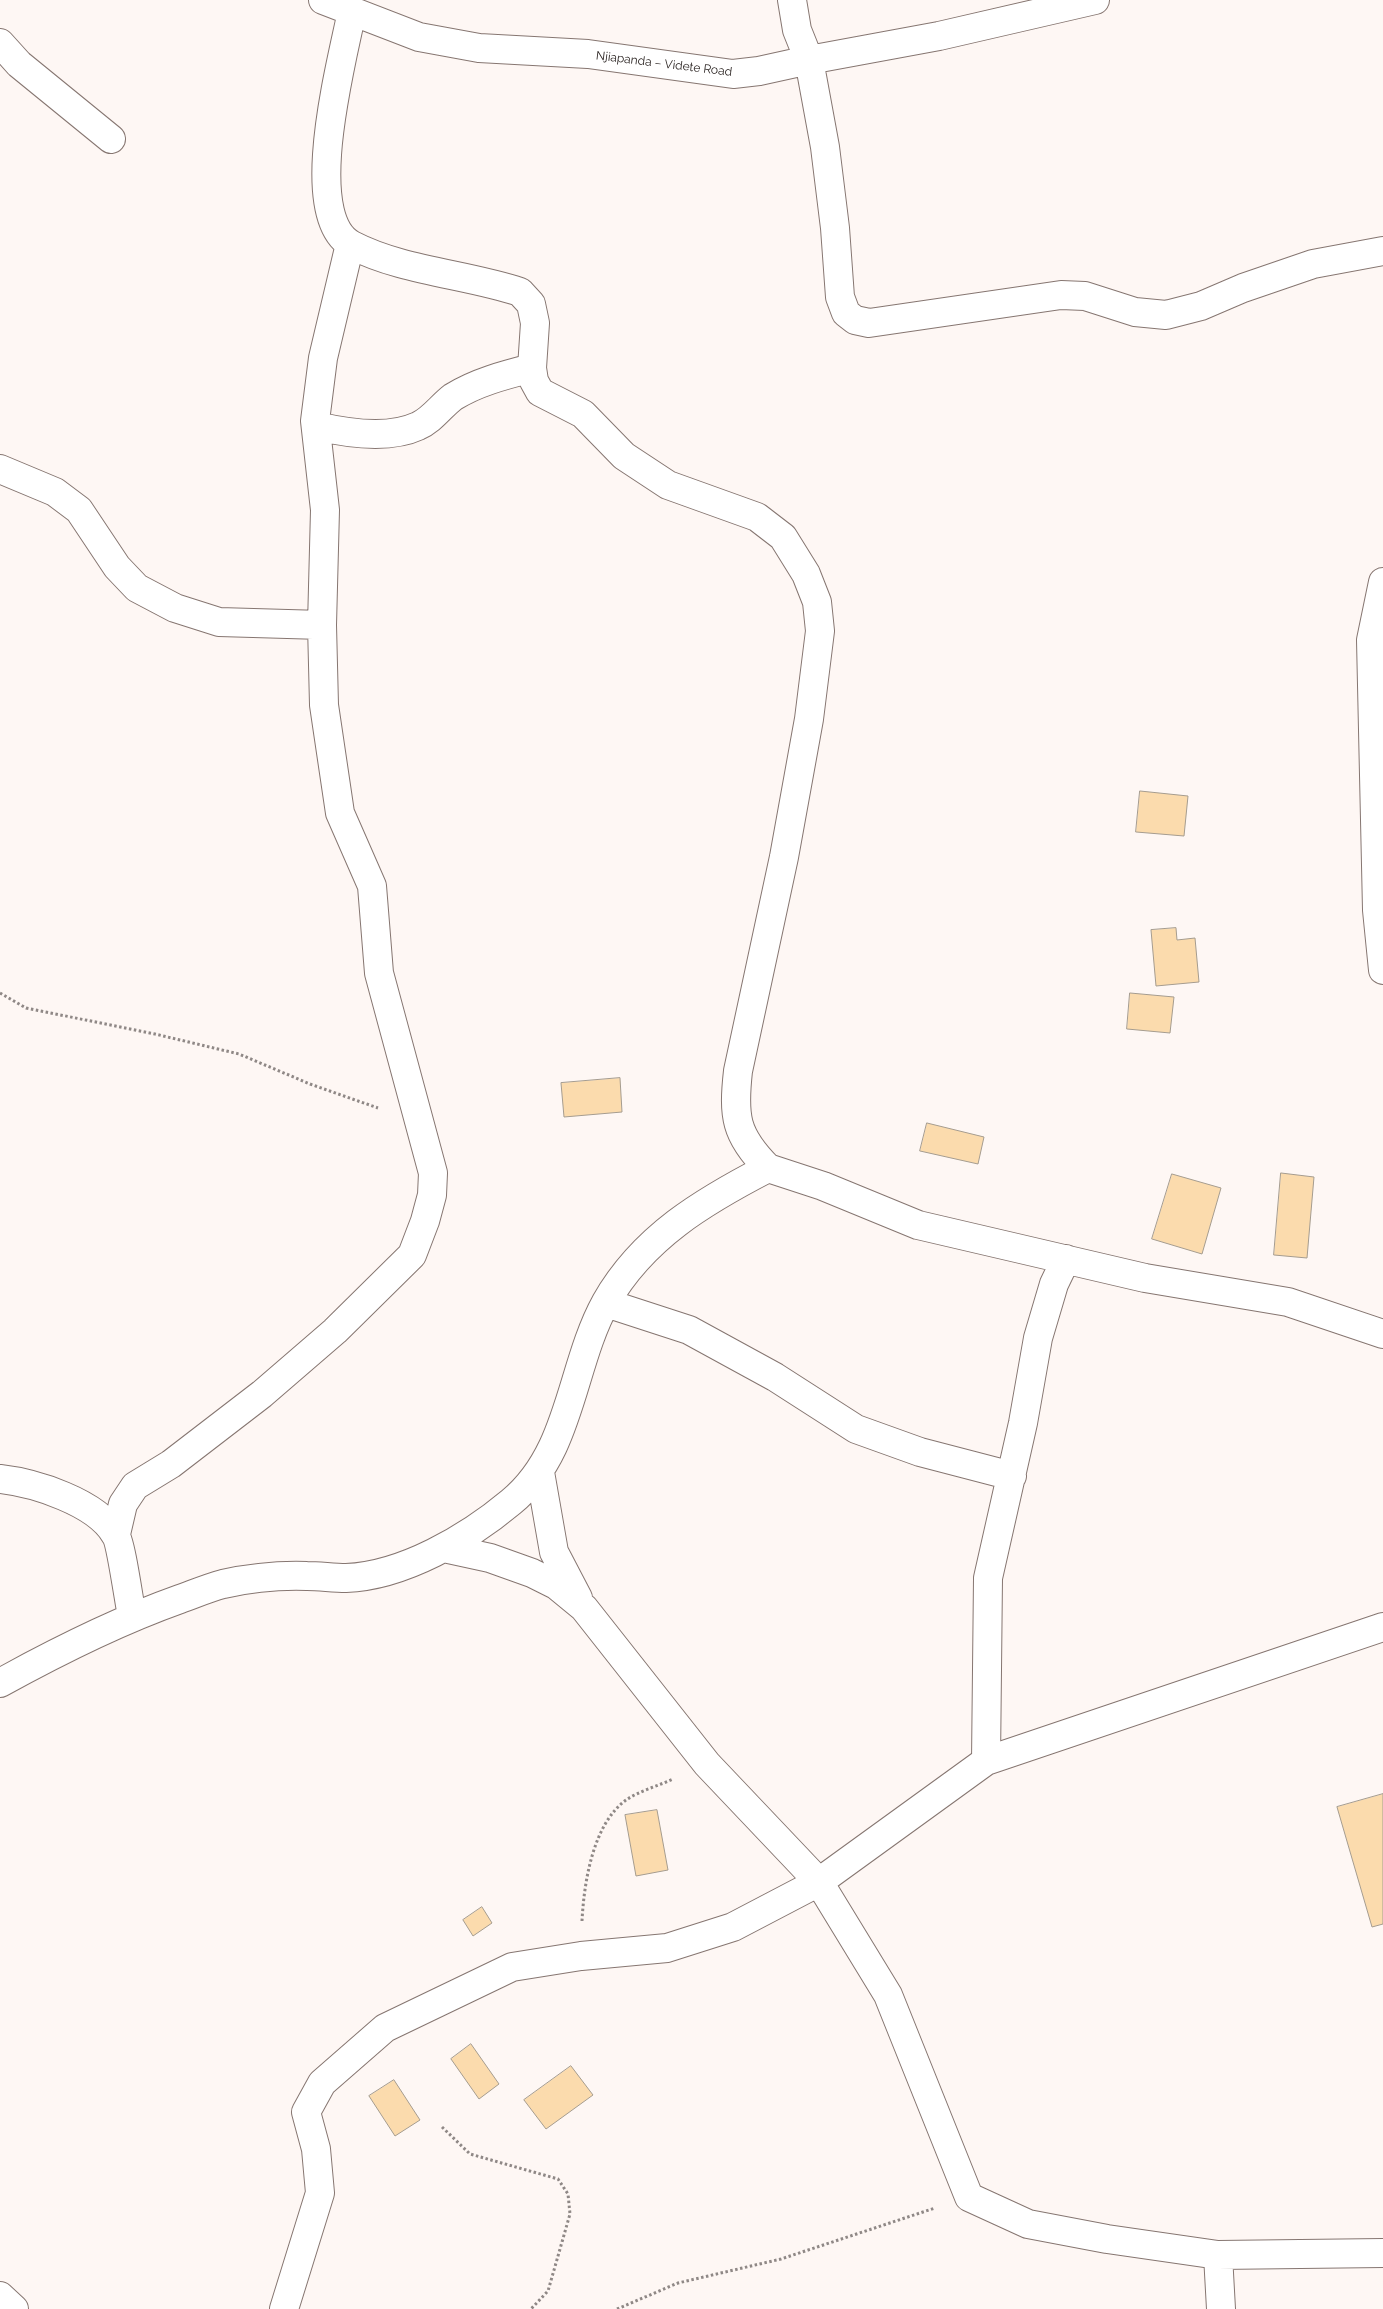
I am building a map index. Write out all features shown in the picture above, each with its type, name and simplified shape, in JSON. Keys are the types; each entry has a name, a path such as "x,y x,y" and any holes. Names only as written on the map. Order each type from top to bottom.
{"street":[{"name":"Njiapanda – Videte Road","path":"323,0 419,37 479,48 588,54 733,74 759,71 939,36 1094,0"},
{"path":"792,0 797,30 809,60 825,147 835,228 840,297 846,313 855,320 869,323 1061,295 1085,296 1135,312 1166,316 1201,306 1243,288 1313,264 1383,252"},
{"path":"352,11 328,138 326,191 332,221 350,244 392,261 520,292 531,304 535,323 532,368 534,381 540,392 583,414 624,456 668,485 757,517 783,537 806,574 817,602 820,631 809,719 784,857 738,1071 735,1101 739,1126 750,1150 768,1168 823,1186 918,1225 1145,1278 1288,1302 1383,1334"},
{"path":"0,43 20,64 111,139"},
{"path":"132,1616 116,1534 123,1504 135,1486 171,1464 262,1394 335,1331 412,1255 425,1221 432,1194 434,1173 380,973 372,886 340,813 324,705 322,625 326,510 316,426 323,358 350,244"},
{"path":"316,426 340,432 388,433 418,426 452,398 477,385 532,368"},
{"path":"0,469 55,492 79,510 117,567 137,588 175,608 219,622 322,625"},
{"path":"1383,582 1371,640 1377,890 1383,970"},
{"path":"0,1683 132,1616 220,1585 244,1579 304,1576 344,1578 366,1576 391,1569 444,1548 513,1501 540,1472 559,1434 593,1333 606,1303 629,1269 674,1224 715,1195 768,1168"},
{"path":"986,1761 988,1578 1012,1476 1038,1338 1054,1284 1066,1259"},
{"path":"606,1303 688,1330 775,1377 856,1429 920,1452 1012,1476"},
{"path":"540,1472 554,1552 584,1608 707,1764 819,1882 888,1994 969,2197 1028,2224 1107,2239 1218,2255 1383,2253"},
{"path":"0,1479 20,1481 60,1494 97,1515 116,1534"},
{"path":"444,1548 490,1558 532,1573 556,1585 584,1608"},
{"path":"284,2309 320,2193 316,2149 306,2112 322,2082 385,2028 512,1967 580,1956 667,1948 732,1927 819,1882 986,1761 1383,1627"},
{"path":"1218,2255 1221,2309"},
{"path":"0,2296 14,2309"}],"path":[{"path":"0,993 26,1008 239,1054 310,1084 421,1123"},
{"path":"580,1956 583,1890 600,1830 626,1800 707,1764"},
{"path":"442,2128 470,2154 558,2179 568,2194 570,2214 548,2291 530,2309"},
{"path":"617,2309 678,2283 781,2259 969,2197"}],"building":[{"path":"1140,791 1188,796 1184,836 1136,832"},
{"path":"1176,928 1177,940 1195,938 1199,982 1156,986 1151,930"},
{"path":"1130,993 1174,997 1170,1033 1127,1029"},
{"path":"620,1078 622,1112 564,1117 561,1083"},
{"path":"927,1123 984,1137 978,1164 920,1151"},
{"path":"1281,1173 1314,1177 1307,1258 1274,1255"},
{"path":"1172,1174 1221,1188 1202,1254 1152,1239"},
{"path":"1383,1794 1383,1924 1372,1927 1337,1807"},
{"path":"657,1810 668,1870 636,1876 625,1815"},
{"path":"482,1907 492,1923 473,1936 463,1920"},
{"path":"471,2044 499,2084 479,2099 451,2059"},
{"path":"571,2066 593,2095 546,2129 524,2100"},
{"path":"394,2080 420,2120 395,2136 369,2096"}]}
